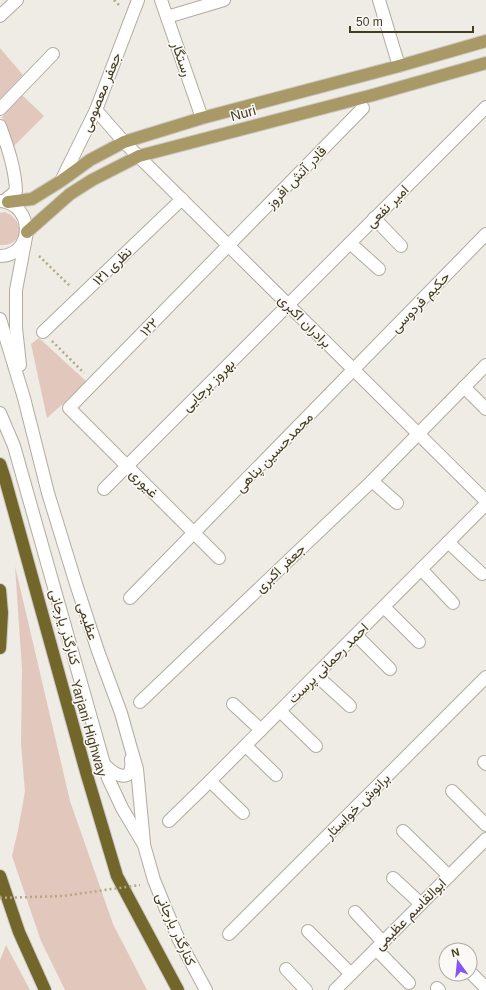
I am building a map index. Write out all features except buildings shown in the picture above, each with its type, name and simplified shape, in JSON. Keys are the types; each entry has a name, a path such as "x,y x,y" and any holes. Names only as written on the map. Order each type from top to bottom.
{"highway":[{"name":"Yarjani Highway","path":"0,464 10,494 86,772 117,876 178,990"},
{"path":"0,590 2,613 0,648"},
{"path":"1,879 19,932 45,990"}],"main road":[{"name":"Nuri","path":"4,201 32,199 61,182 90,160 124,142 202,118 399,66 486,40"},
{"name":"Nuri","path":"27,232 70,194 92,180 139,156 406,86 486,63"},
{"path":"399,66 406,86"},
{"path":"202,118 208,138"}],"street":[{"path":"0,16 17,0"},
{"name":"جعفر معصومی","path":"61,182 96,110 138,0"},
{"name":"رستگار","path":"161,0 202,118"},
{"path":"168,17 224,0"},
{"path":"379,0 399,66"},
{"path":"0,109 53,54"},
{"name":"امیر نفعی","path":"288,305 374,218 417,168 486,107"},
{"name":"قادر آتش افروز","path":"229,246 363,108"},
{"name":"برادران اکبری","path":"96,110 124,142 419,434 486,503"},
{"path":"0,126 10,155 15,174 16,186 16,191 4,201 16,207 23,214 27,232 18,276 16,308 16,336 24,398"},
{"name":"نظری ۱۲۱","path":"43,332 182,199"},
{"path":"374,218 401,246"},
{"path":"0,256 12,253 19,248 27,232"},
{"name":"حکیم فردوسی","path":"354,370 486,234"},
{"path":"350,242 379,269"},
{"name":"۱۲۲","path":"69,408 229,246"},
{"name":"بهروز برجایی","path":"104,488 288,305"},
{"path":"0,319 24,398"},
{"name":"جعفر اکبری","path":"140,702 372,481 486,365"},
{"name":"محمدحسین پناهی","path":"130,598 354,370"},
{"path":"464,388 486,409"},
{"name":"عظیمی","path":"24,398 48,493 71,569 98,651 122,713 136,769 144,845"},
{"name":"غیوری","path":"69,408 219,558"},
{"name":"کنارگذر یارجانی","path":"0,413 14,446 103,763 113,790 133,828 144,845 154,880 179,940 206,990"},
{"path":"372,481 397,503"},
{"name":"احمد رحمانی پرست","path":"169,821 246,746 486,503"},
{"path":"448,542 482,574"},
{"path":"421,569 453,603"},
{"path":"384,607 419,642"},
{"path":"356,635 390,669"},
{"path":"316,675 350,706"},
{"name":"برانوش خواستار","path":"229,934 486,677"},
{"path":"233,704 261,730"},
{"path":"280,711 316,746"},
{"path":"103,763 111,772 117,775 124,776 129,774 132,764 130,745"},
{"path":"246,746 276,775"},
{"path":"210,781 243,813"},
{"path":"452,791 486,825"},
{"path":"403,831 449,876"},
{"name":"ابوالقاسم عظیمی","path":"340,988 351,974 486,839"},
{"path":"393,878 421,904"},
{"path":"355,912 409,983"},
{"path":"308,931 351,974"},
{"path":"286,969 306,990"},
{"path":"478,980 486,988"}],"path":[{"path":"39,256 80,296"},
{"path":"43,332 93,383"},
{"path":"0,898 63,896 140,885"}],"shaded area":[{"path":"0,48 23,75 0,99"},
{"path":"22,95 44,116 12,148 2,117"},
{"path":"5,212 12,216 16,221 19,226 19,232 17,238 13,242 0,245 0,213"},
{"path":"39,338 87,382 47,418 31,344"},
{"path":"15,566 70,801 113,924 147,990 65,990 41,941 12,856 25,792 21,744 22,669"},
{"path":"6,945 30,990 0,990 0,960"}]}
